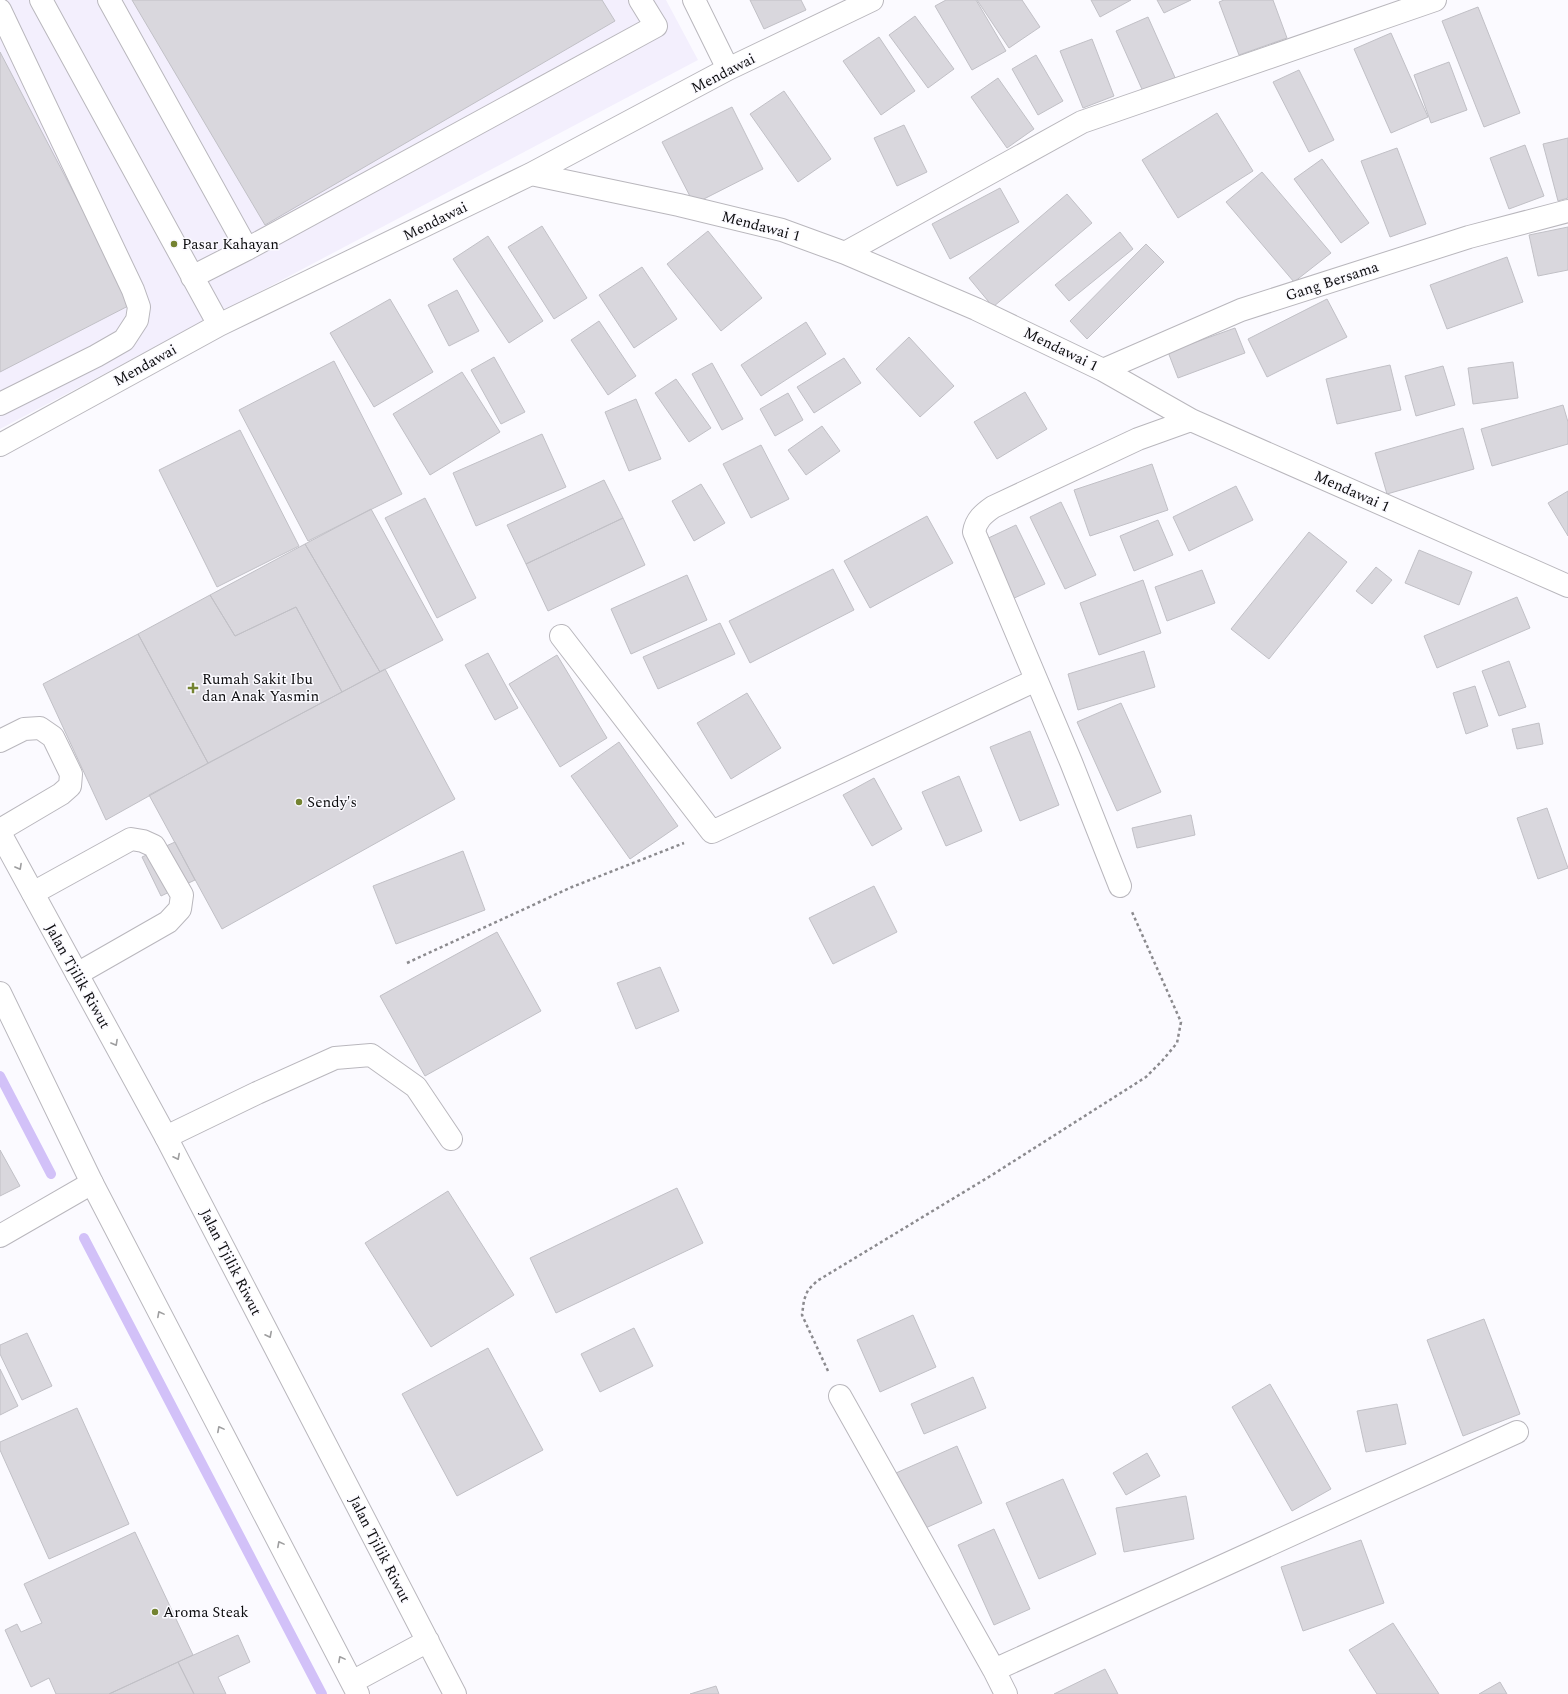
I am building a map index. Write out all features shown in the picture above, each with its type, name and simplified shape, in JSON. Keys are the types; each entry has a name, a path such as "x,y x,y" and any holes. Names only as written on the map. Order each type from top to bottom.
{"main road":[{"path":"41,0 219,325"},
{"path":"109,0 247,249"},
{"path":"192,277 247,249 656,26 640,0"},
{"path":"694,0 728,69"},
{"name":"Mendawai","path":"0,446 219,325 531,174 728,69 872,0"},
{"path":"845,253 1082,122 1435,0"},
{"path":"0,10 133,290 139,307 137,320 124,340 102,353 0,404"},
{"name":"Mendawai 1","path":"531,174 679,205 782,230 845,253 976,309 1103,370 1191,420 1568,586"},
{"name":"Gang Bersama","path":"1103,370 1241,310 1469,237 1568,211"},
{"path":"1120,886 974,532 976,524 982,515 993,507 1138,439 1191,420"},
{"path":"561,636 712,832 1036,680"},
{"path":"0,742 24,729 40,728 52,737 71,774 70,786 61,794 0,832"},
{"name":"Jalan Tjilik Riwut","path":"0,832 166,1138 455,1694"},
{"path":"33,893 131,839 143,841 154,846 182,895 180,909 168,922 77,974"},
{"path":"0,993 92,1183 355,1688 428,1641"},
{"path":"166,1138 257,1093 335,1058 370,1055 416,1087 451,1139"},
{"path":"0,1236 92,1183"},
{"path":"840,1396 1006,1694"},
{"path":"994,1670 1517,1432"}],"path":[{"path":"407,964 572,888 712,832"},
{"path":"840,1396 802,1315 804,1300 808,1290 817,1281 992,1175 1146,1077 1177,1043 1181,1022 1120,886"}],"shaded area":[{"name":"Pasar Kahayan","path":"0,0 666,0 698,60 0,429"}],"building":[{"path":"132,0 602,0 615,21 265,225"},
{"path":"750,0 801,0 806,10 764,29"},
{"path":"946,0 976,0 1006,51 972,70 935,6"},
{"path":"977,0 1022,0 1040,27 1009,48"},
{"path":"1091,0 1131,0 1100,17"},
{"path":"1157,0 1191,0 1164,13"},
{"path":"1224,0 1273,0 1287,38 1239,55 1219,2"},
{"path":"1478,7 1520,113 1484,127 1442,21"},
{"path":"915,16 954,69 928,88 889,35"},
{"path":"1148,17 1177,82 1145,96 1116,31"},
{"path":"1391,33 1428,117 1391,133 1354,49"},
{"path":"879,37 915,91 881,115 843,61"},
{"path":"1092,39 1114,96 1083,108 1060,51"},
{"path":"0,52 132,304 0,372"},
{"path":"1036,55 1063,101 1038,115 1012,69"},
{"path":"1449,62 1467,110 1431,123 1414,75"},
{"path":"1299,70 1334,140 1309,152 1273,82"},
{"path":"998,78 1034,129 1007,148 971,97"},
{"path":"784,91 831,159 798,182 750,114"},
{"path":"732,107 763,169 694,204 662,142"},
{"path":"1217,113 1253,171 1178,218 1142,160"},
{"path":"904,125 927,172 897,186 874,138"},
{"path":"1568,138 1568,198 1558,201 1543,144"},
{"path":"1525,145 1544,196 1509,209 1490,158"},
{"path":"1397,148 1426,224 1390,237 1361,161"},
{"path":"1322,159 1369,223 1341,243 1294,179"},
{"path":"1262,172 1331,253 1294,282 1226,202"},
{"path":"1000,188 1019,222 950,259 932,224"},
{"path":"1067,194 1092,223 993,307 969,278"},
{"path":"542,226 587,298 554,319 508,247"},
{"path":"1568,227 1568,270 1538,276 1529,235"},
{"path":"708,231 762,298 721,331 667,264"},
{"path":"1120,232 1133,249 1069,301 1055,285"},
{"path":"488,236 543,321 509,343 453,259"},
{"path":"1146,244 1164,262 1087,339 1070,321"},
{"path":"1507,257 1523,302 1447,329 1430,285"},
{"path":"642,267 677,319 634,348 599,295"},
{"path":"457,290 479,331 449,346 428,305"},
{"path":"390,299 433,372 374,407 330,333"},
{"path":"1327,299 1347,337 1267,377 1248,339"},
{"path":"599,321 636,376 608,395 571,340"},
{"path":"806,322 826,354 761,396 741,365"},
{"path":"1235,328 1245,353 1178,378 1168,352"},
{"path":"909,337 954,386 920,417 876,369"},
{"path":"494,357 525,412 501,424 471,370"},
{"path":"844,358 861,383 814,413 797,387"},
{"path":"334,361 402,494 308,541 239,410"},
{"path":"1513,362 1518,398 1473,404 1468,368"},
{"path":"712,363 743,419 722,430 692,374"},
{"path":"1390,365 1401,410 1337,424 1326,379"},
{"path":"1443,366 1455,405 1416,416 1405,376"},
{"path":"462,372 500,432 430,475 393,414"},
{"path":"676,379 711,428 689,442 655,393"},
{"path":"1025,392 1047,429 997,459 974,422"},
{"path":"788,393 803,420 775,436 760,409"},
{"path":"636,399 661,459 629,471 605,412"},
{"path":"1563,405 1568,422 1568,444 1492,466 1481,429"},
{"path":"822,426 840,451 806,475 788,450"},
{"path":"1463,428 1474,469 1387,494 1375,453"},
{"path":"240,430 299,546 217,587 159,470"},
{"path":"542,434 566,487 476,526 453,473"},
{"path":"761,445 789,499 751,518 723,464"},
{"path":"1152,464 1168,510 1090,536 1074,490"},
{"path":"604,480 623,518 526,564 507,525"},
{"path":"701,484 725,523 694,541 672,501"},
{"path":"1236,486 1253,520 1189,551 1173,517"},
{"path":"1568,491 1568,536 1548,503"},
{"path":"425,498 476,598 437,618 385,518"},
{"path":"1061,502 1096,575 1065,589 1030,517"},
{"path":"371,509 443,640 380,672 305,544"},
{"path":"927,516 953,563 870,608 844,561"},
{"path":"623,518 645,565 548,611 526,564"},
{"path":"1158,520 1173,555 1134,571 1120,536"},
{"path":"1016,525 1045,584 1010,600 982,541"},
{"path":"1309,532 1347,562 1269,659 1231,629"},
{"path":"305,544 380,672 342,692 296,607 235,636 210,595"},
{"path":"1419,550 1472,572 1459,605 1405,583"},
{"path":"1376,567 1392,580 1372,604 1356,591"},
{"path":"833,569 854,610 750,663 729,621"},
{"path":"1202,570 1215,603 1167,621 1155,587"},
{"path":"687,575 707,620 631,654 611,609"},
{"path":"1143,580 1161,633 1099,655 1080,603"},
{"path":"210,595 235,636 296,607 342,692 208,763 138,634"},
{"path":"1517,597 1530,628 1437,668 1424,636"},
{"path":"720,623 735,654 658,689 643,657"},
{"path":"138,634 208,763 106,820 43,684"},
{"path":"1144,651 1155,687 1078,710 1068,674"},
{"path":"488,653 518,708 495,720 465,665"},
{"path":"557,655 607,738 560,767 509,684"},
{"path":"1509,661 1526,707 1499,716 1482,671"},
{"path":"385,669 455,799 222,929 149,795"},
{"path":"1475,686 1488,726 1466,734 1453,693"},
{"path":"747,693 781,748 731,779 697,723"},
{"path":"1121,703 1161,792 1117,811 1077,722"},
{"path":"1539,723 1543,744 1517,749 1512,729"},
{"path":"1030,731 1059,805 1020,821 990,747"},
{"path":"619,742 678,826 630,859 571,776"},
{"path":"959,776 982,831 946,846 922,792"},
{"path":"874,778 902,829 872,846 843,795"},
{"path":"1547,808 1568,868 1538,879 1517,818"},
{"path":"1191,815 1195,835 1137,848 1132,828"},
{"path":"175,842 195,880 161,896 142,857"},
{"path":"463,851 485,910 396,944 373,886"},
{"path":"874,886 897,932 833,964 809,918"},
{"path":"497,932 541,1011 425,1076 380,996"},
{"path":"660,967 679,1011 636,1029 617,983"},
{"path":"0,1150 20,1186 0,1196"},
{"path":"677,1188 703,1243 556,1313 530,1258"},
{"path":"448,1191 514,1295 431,1347 365,1243"},
{"path":"913,1315 936,1367 880,1392 857,1340"},
{"path":"1484,1319 1520,1414 1463,1436 1427,1340"},
{"path":"634,1328 653,1366 600,1392 581,1354"},
{"path":"27,1333 52,1386 22,1400 0,1354 0,1345"},
{"path":"488,1348 543,1450 457,1496 402,1394"},
{"path":"0,1369 18,1406 0,1415"},
{"path":"973,1377 986,1408 924,1434 911,1404"},
{"path":"1270,1384 1331,1489 1292,1511 1232,1407"},
{"path":"1397,1404 1406,1444 1366,1452 1357,1411"},
{"path":"77,1408 129,1524 49,1559 0,1450 0,1442"},
{"path":"957,1446 982,1503 921,1530 896,1473"},
{"path":"1147,1453 1160,1476 1126,1495 1113,1473"},
{"path":"1063,1479 1096,1554 1039,1579 1006,1503"},
{"path":"1186,1496 1194,1539 1124,1552 1116,1508"},
{"path":"994,1529 1030,1609 994,1625 958,1545"},
{"path":"135,1532 193,1655 109,1694 56,1694 49,1678 31,1687 5,1630 17,1624 21,1632 42,1623 24,1584"},
{"path":"1361,1540 1384,1603 1303,1631 1281,1567"},
{"path":"1393,1623 1439,1694 1377,1694 1349,1650"},
{"path":"238,1635 250,1662 218,1677 226,1694 194,1694 178,1662"},
{"path":"178,1662 194,1694 109,1694"},
{"path":"1105,1669 1118,1694 1054,1694"},
{"path":"1500,1682 1507,1694 1479,1694"},
{"path":"716,1686 719,1694 690,1694"}],"waterway":[{"path":"0,1076 51,1174"},
{"path":"84,1238 322,1694"}],"place":[{"name":"Pasar Kahayan","path":"174,244"},
{"name":"Rumah Sakit Ibu dan Anak Yasmin","path":"193,688"},
{"name":"Sendy's","path":"299,802"},
{"name":"Aroma Steak","path":"155,1612"}]}
